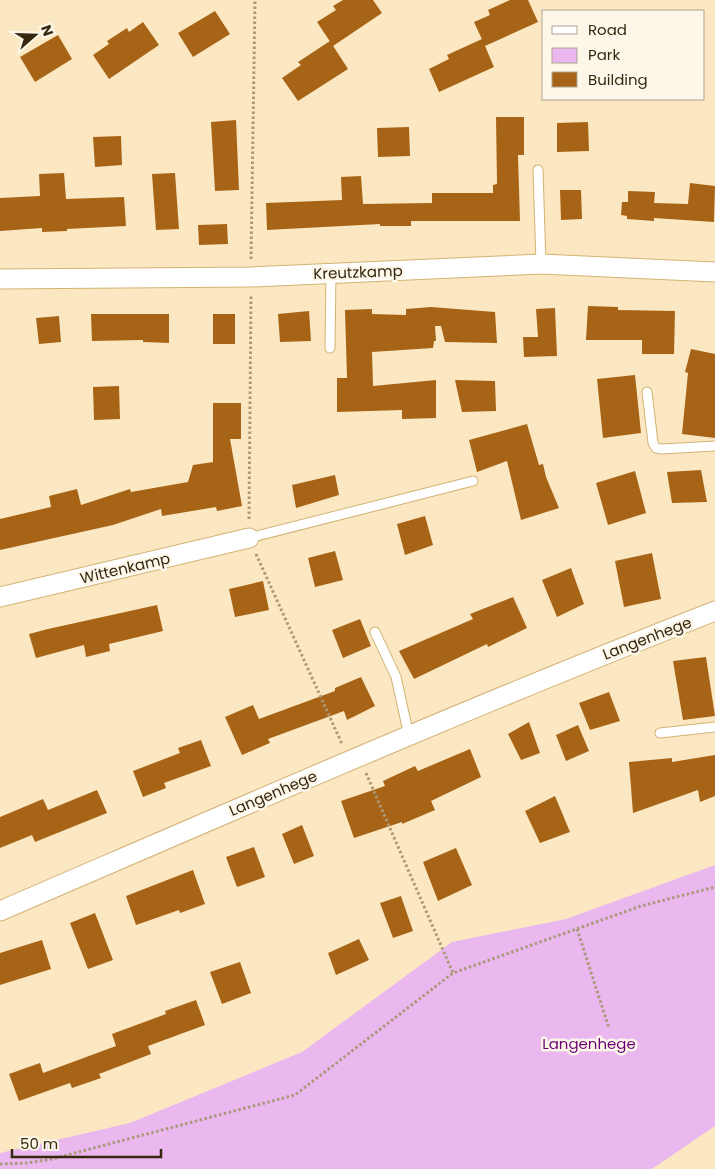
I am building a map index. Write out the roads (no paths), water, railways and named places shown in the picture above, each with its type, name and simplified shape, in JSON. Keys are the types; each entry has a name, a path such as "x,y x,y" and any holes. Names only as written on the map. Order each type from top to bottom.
{"street":[{"name":"Kreutzkamp","path":"0,279 251,277 541,264 715,272"},
{"name":"Wittenkamp","path":"0,597 249,538"},
{"name":"Langenhege","path":"0,911 593,659 715,612"}],"lane":[{"path":"538,170 541,264"},
{"path":"330,348 331,273"},
{"path":"647,392 653,443 656,448 715,446"},
{"path":"249,538 472,481"},
{"path":"376,632 396,677 409,736"},
{"path":"660,734 715,727"}]}
